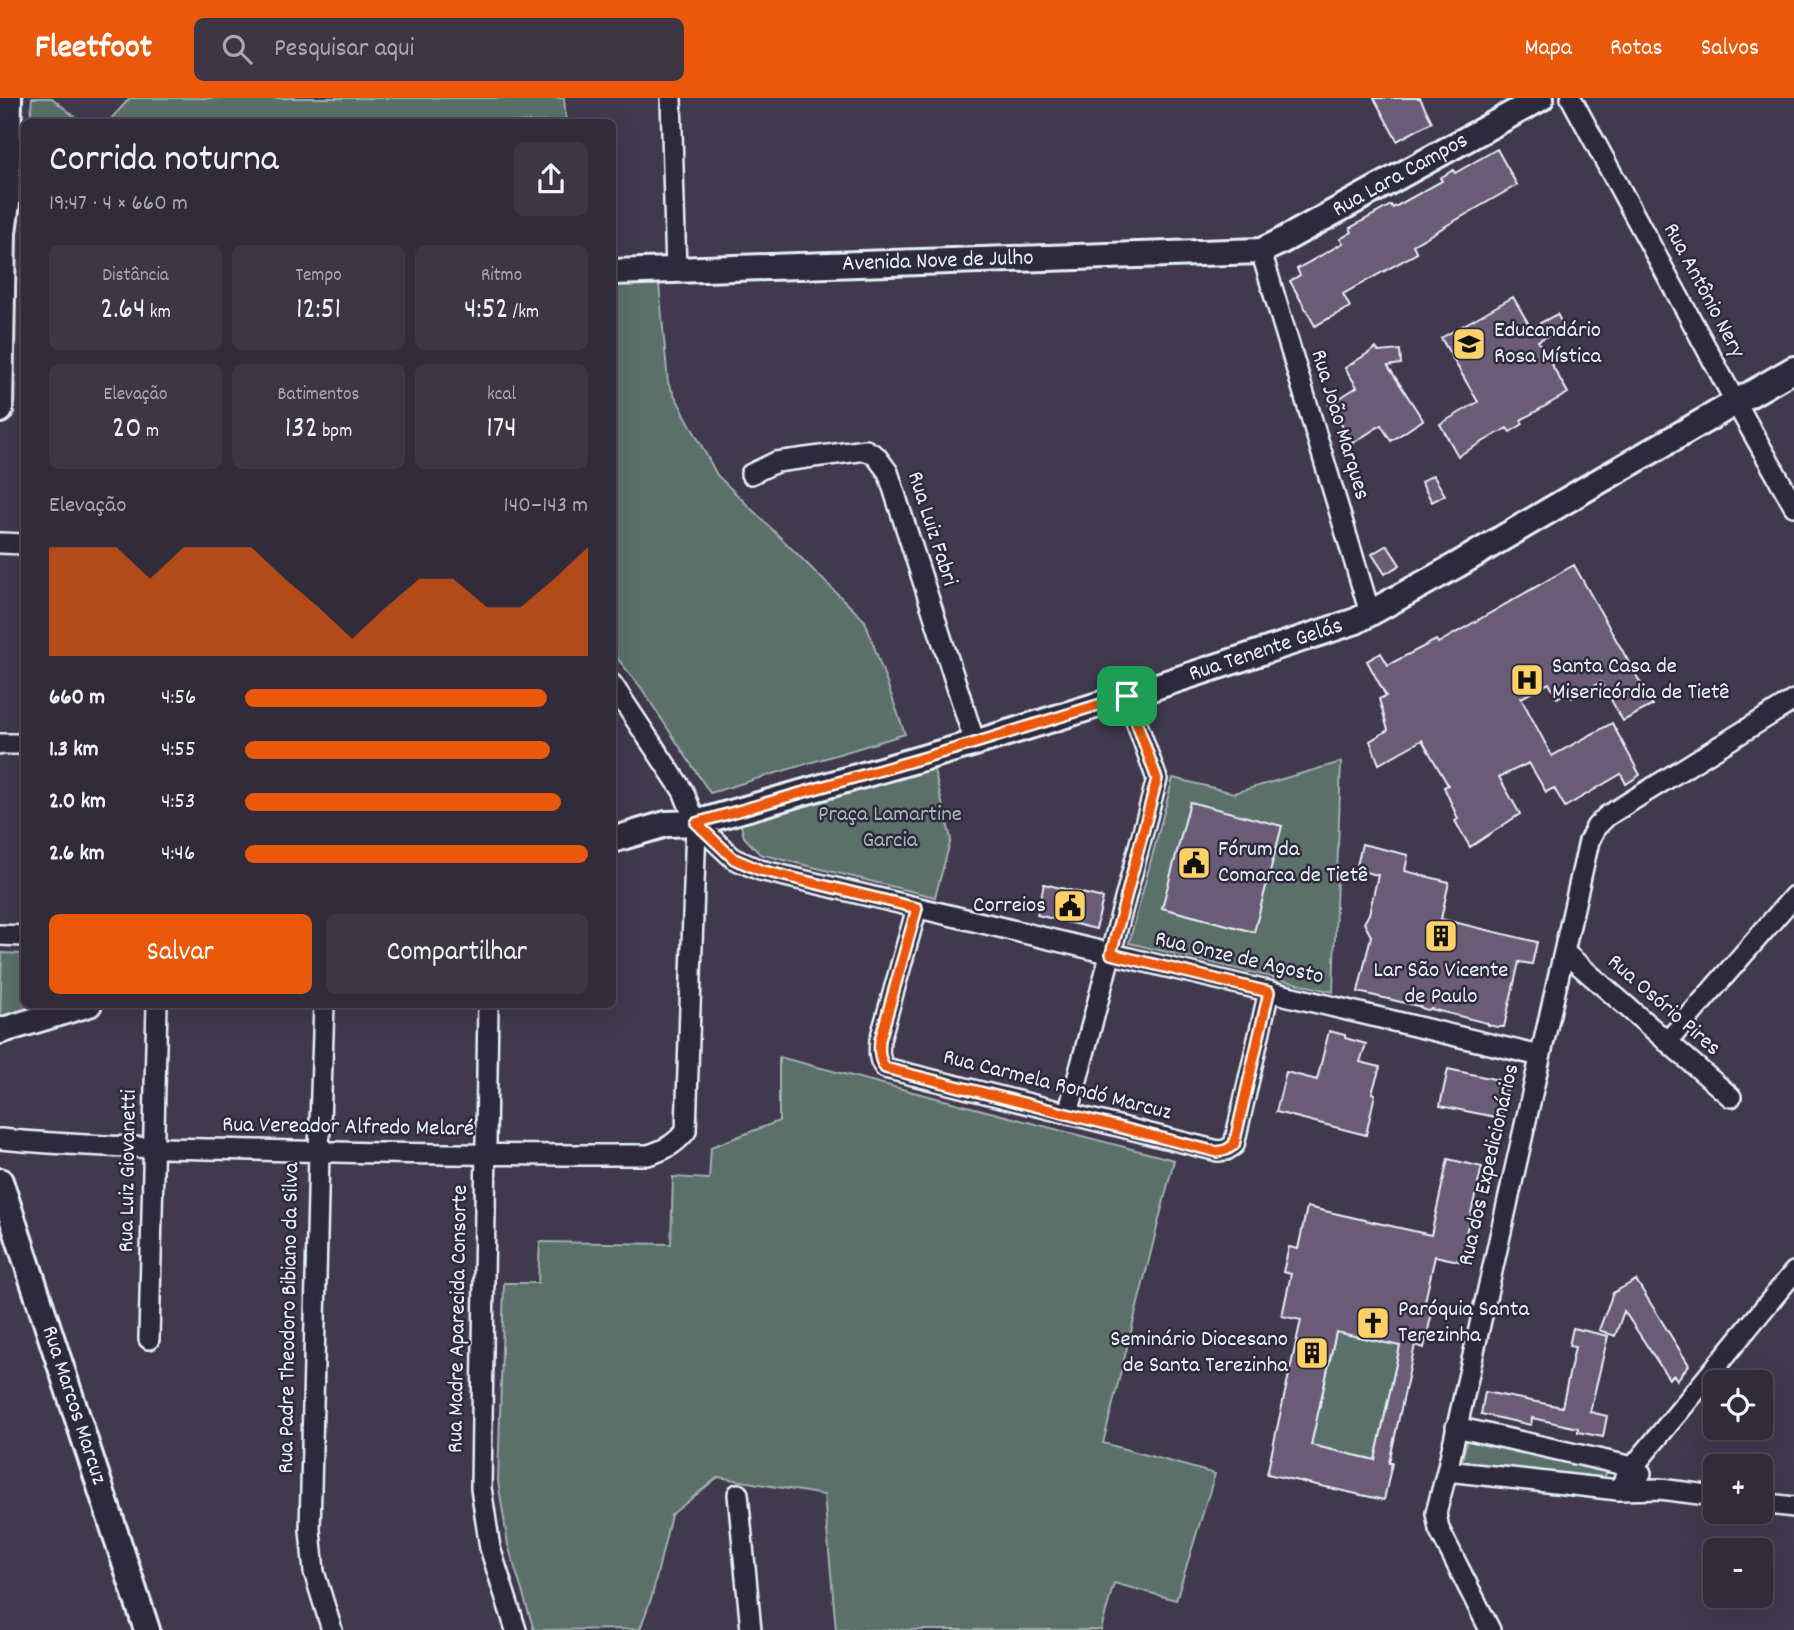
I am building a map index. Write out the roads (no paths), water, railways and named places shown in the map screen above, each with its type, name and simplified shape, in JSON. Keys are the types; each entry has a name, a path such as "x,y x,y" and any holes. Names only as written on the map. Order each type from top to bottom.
{"street":[{"path":"0,410 3,233 16,188 9,98"},
{"path":"671,98 676,271"},
{"name":"Rua Lara Campos","path":"1261,251 1541,98"},
{"name":"Rua Antônio Nery","path":"1571,98 1794,506"},
{"name":"Avenida Nove de Julho","path":"616,272 1261,251"},
{"name":"Rua João Marques","path":"1261,251 1370,613"},
{"name":"Rua Tenente Gelás","path":"616,840 666,824 696,823 975,743 1356,621 1794,369"},
{"name":"Rua Luiz Fabri","path":"751,474 776,462 866,450 876,456 888,472 975,743"},
{"path":"0,543 21,544"},
{"path":"616,690 683,791 696,823"},
{"path":"1068,1114 1157,779 1127,696"},
{"name":"Rua dos Expedicionários","path":"1490,1630 1439,1529 1436,1513 1589,841 1607,816 1794,700"},
{"path":"0,744 21,744"},
{"name":"Rua Onze de Agosto","path":"696,823 734,859 760,870 1540,1056"},
{"name":"Rua Vereador Alfredo Melaré","path":"0,1139 154,1148 485,1155 648,1155 665,1150 687,1131 696,823"},
{"path":"1667,1042 1794,896"},
{"name":"Rua Carmela Rondó Marcuz","path":"917,908 880,1040 880,1062 885,1068 1217,1152 1234,1145 1269,992"},
{"path":"0,935 21,936"},
{"name":"Rua Osório Pires","path":"1564,952 1731,1097"},
{"path":"0,1031 76,1008"},
{"name":"Rua Luiz Giovanetti","path":"149,1339 157,1008"},
{"name":"Rua Padre Theodoro Bibiano da Silva","path":"324,1008 310,1530 314,1572 332,1630"},
{"name":"Rua Madre Aparecida Consorte","path":"488,1008 481,1489 490,1548 516,1630"},
{"name":"Rua Marcos Marcuz","path":"0,1181 147,1630"},
{"path":"1618,1490 1633,1468 1794,1272"},
{"path":"1456,1427 1633,1468 1660,1489"},
{"path":"1447,1471 1618,1490 1660,1489 1703,1494"},
{"path":"738,1494 751,1630"},
{"path":"1773,1505 1794,1507"}],"place":[{"name":"Educandário Rosa Mística","path":"1469,344"},
{"name":"Santa Casa de Misericórdia de Tietê","path":"1527,680"},
{"name":"Fórum da Comarca de Tietê","path":"1194,863"},
{"name":"Correios","path":"1070,906"},
{"name":"Lar São Vicente de Paulo","path":"1441,936"},
{"name":"Paróquia Santa Terezinha","path":"1373,1323"},
{"name":"Seminário Diocesano de Santa Terezinha","path":"1312,1353"}],"park label":[{"name":"Praça Lamartine Garcia","path":"890,828"}]}
